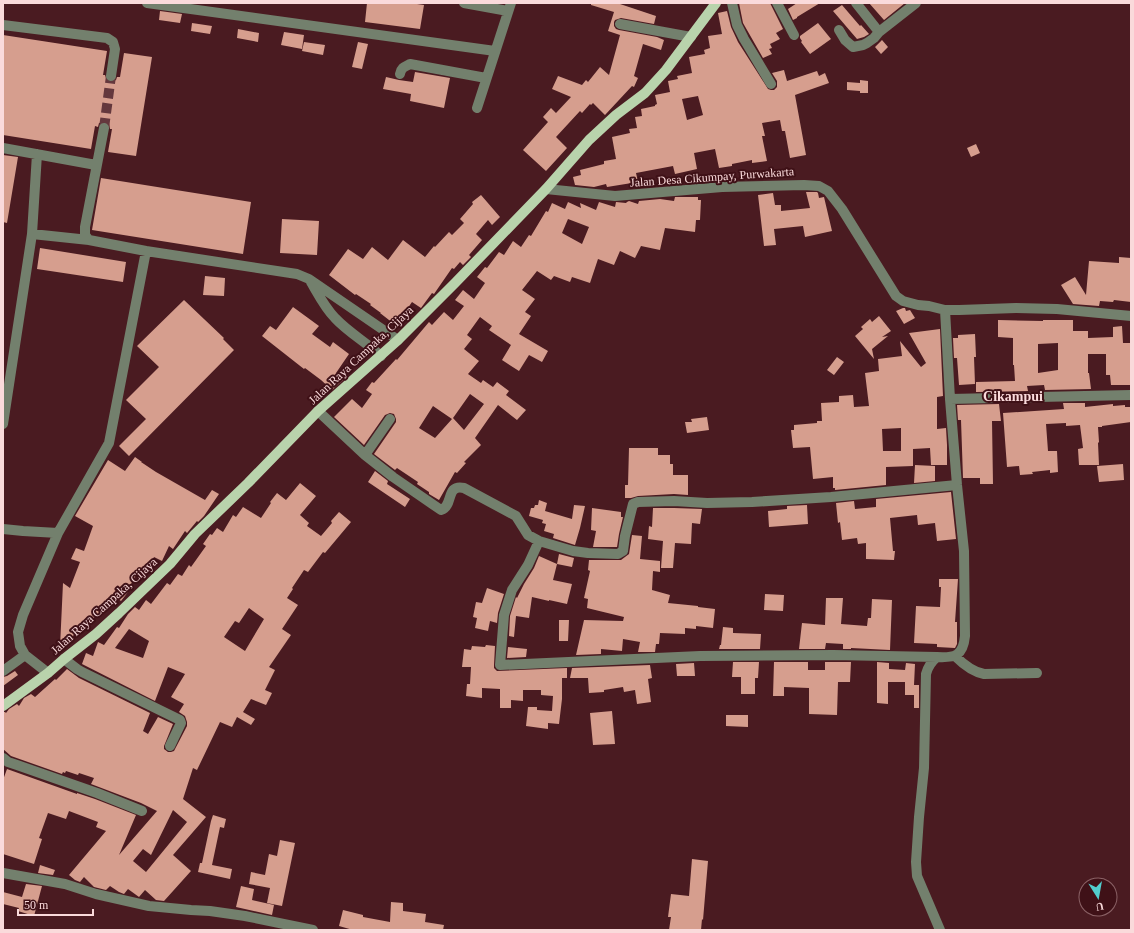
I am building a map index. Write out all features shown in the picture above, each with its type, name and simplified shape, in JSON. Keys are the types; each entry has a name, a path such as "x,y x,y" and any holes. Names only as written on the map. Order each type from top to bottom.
{"main road":[{"name":"Jalan Raya Campaka, Cijaya","path":"3,706 48,673 108,624 170,564 195,534 248,483 318,411 398,340 546,189 589,140 616,115 645,93 666,70 716,3"}],"street":[{"path":"147,3 495,51"},
{"path":"464,3 510,7 477,108"},
{"path":"732,3 737,25 771,84"},
{"path":"777,3 794,35"},
{"path":"856,3 879,32"},
{"path":"839,30 845,40 853,47 863,45 874,38 879,32 916,3"},
{"path":"3,24 107,38 113,42 115,49 111,76"},
{"path":"620,24 691,37"},
{"path":"400,74 403,67 410,64 486,78"},
{"path":"89,240 85,235 85,227 104,128"},
{"path":"3,148 96,165"},
{"path":"3,424 32,234 37,154"},
{"name":"Jalan Desa Cikumpay, Purwakarta","path":"546,189 615,196 722,187 819,186 828,191 842,209 896,296 903,301 945,310 1016,308 1057,309 1131,316"},
{"path":"32,234 89,240 146,251 298,274 309,278 398,340"},
{"path":"48,673 25,655 20,646 18,632 23,614 58,533 109,443 146,251"},
{"path":"309,278 326,308 334,318 381,356"},
{"path":"539,541 528,565 512,590 504,615 500,665 700,656 833,654 937,657 955,656 964,646 965,636 964,550 950,399 945,310"},
{"path":"950,399 1131,395"},
{"path":"318,411 365,455 392,477 441,510 444,510 447,506 454,489 457,487 464,488 516,516 528,535 539,541 573,551 612,554 621,553 623,551 633,504 638,502 752,502 957,485"},
{"path":"365,455 390,419"},
{"path":"3,528 58,533"},
{"path":"3,671 25,655"},
{"path":"955,656 963,664 980,674 1037,673"},
{"path":"937,657 928,666 926,674 924,768 916,862 917,876 940,930"},
{"path":"64,659 82,672 180,720 181,723 170,746"},
{"path":"3,758 8,762 97,793 142,811"},
{"path":"3,873 65,884 96,894 149,906 246,916 313,930"}],"building":[{"path":"367,3 410,3 424,5 420,29 365,22"},
{"path":"591,3 617,3 656,16 654,24 621,18 615,20 614,26 619,30 657,37 664,40 661,50 643,44 634,76 638,78 634,87 632,86 605,115 593,103 591,105 590,104 582,113 580,111 556,137 567,148 546,171 523,150 548,122 543,117 551,108 556,113 571,97 552,89 558,76 582,85 586,80 588,82 600,67 609,75 620,35 608,31 614,12 591,5"},
{"path":"739,3 770,3 783,29 776,33 780,39 770,44 772,48 769,49 772,54 763,58 743,23"},
{"path":"797,3 820,3 793,20 788,9"},
{"path":"869,3 905,3 884,20"},
{"path":"842,5 869,34 857,39 833,11"},
{"path":"160,11 182,14 180,23 159,20"},
{"path":"727,11 731,27 738,42 768,89 774,90 777,87 777,81 772,73 784,70 787,81 817,71 819,76 825,73 829,83 795,95 806,155 790,158 785,131 782,131 780,120 762,123 765,136 762,136 767,161 752,163 752,160 719,168 715,149 694,153 697,169 675,174 673,166 636,173 638,182 607,187 606,184 594,187 575,185 573,177 581,175 580,170 604,164 604,161 616,159 612,137 630,133 629,129 637,128 635,117 642,116 641,109 655,106 657,104 655,95 670,92 668,81 678,79 677,76 692,73 689,57 705,54 704,50 710,48 708,36 722,34 718,13","holes":["698,96 703,115 687,120 682,99"]},
{"path":"192,23 212,26 210,34 191,31"},
{"path":"818,23 831,39 810,54 801,42 800,36"},
{"path":"238,29 259,33 258,42 237,38"},
{"path":"284,32 304,35 302,49 281,45"},
{"path":"3,35 107,51 103,75 105,75 107,81 110,82 116,80 117,77 120,77 124,53 152,57 136,156 108,152 112,129 110,129 109,123 105,122 99,123 98,127 95,126 91,149 3,135"},
{"path":"882,40 888,47 881,54 875,47"},
{"path":"304,42 325,45 323,55 302,51"},
{"path":"358,42 368,44 362,69 352,67"},
{"path":"415,72 450,78 444,108 410,101 411,94 383,89 386,77 413,82"},
{"path":"860,80 868,81 868,93 847,90 847,82 860,83"},
{"path":"976,144 980,153 971,157 967,148"},
{"path":"3,155 18,157 7,223 3,222"},
{"path":"101,178 251,202 243,254 92,230"},
{"path":"806,192 817,192 819,198 824,197 832,231 805,237 803,226 774,229 776,245 764,246 758,195 773,193 775,205 781,205 781,211 810,208"},
{"path":"481,195 500,217 492,225 488,220 476,234 482,240 469,255 471,257 463,265 460,262 454,269 452,268 434,294 432,293 421,308 412,302 403,315 406,317 398,327 370,305 371,304 356,294 355,295 329,275 348,249 363,259 372,247 388,260 403,240 425,257 449,232 452,235 464,223 460,219 473,204 472,202"},
{"path":"675,197 698,197 698,200 701,200 700,220 696,220 695,232 665,228 660,250 641,246 635,258 620,251 614,265 598,259 590,283 572,277 570,282 554,276 551,280 537,271 522,290 535,299 525,312 531,316 519,334 548,351 542,362 529,355 519,371 502,360 511,345 489,330 492,326 480,317 467,335 472,339 464,349 479,361 468,374 481,383 483,380 493,387 497,382 509,391 506,395 526,410 517,420 498,405 475,438 481,445 464,462 466,463 457,473 455,472 439,500 417,484 418,482 397,468 395,470 374,454 396,422 394,414 390,413 385,415 364,445 334,417 352,399 362,408 372,394 366,390 372,382 374,383 396,359 397,360 429,322 432,325 444,312 453,320 464,306 455,300 463,290 474,299 485,283 477,277 485,267 487,268 499,252 504,255 513,241 521,247 529,235 531,236 546,211 548,212 552,203 565,209 568,202 581,208 580,203 596,210 599,202 615,207 616,202 626,203 629,201 638,204 639,201 660,199 674,201","holes":["568,219 589,227 582,244 562,233","470,394 484,404 464,430 453,418","433,406 452,419 435,438 419,428"]},
{"path":"282,219 319,221 317,255 280,253"},
{"path":"40,248 126,262 123,282 37,269"},
{"path":"1119,257 1131,258 1131,302 1114,300 1113,302 1100,301 1099,306 1073,304 1061,285 1075,277 1086,295 1089,261 1119,263"},
{"path":"205,276 225,278 224,296 203,295"},
{"path":"184,300 224,338 223,339 234,350 129,456 119,446 146,419 126,400 159,367 137,346"},
{"path":"293,307 319,326 312,334 330,347 333,342 349,354 336,373 343,380 332,390 262,336 270,326 276,330"},
{"path":"905,308 906,311 910,310 915,318 904,324 896,311"},
{"path":"879,316 891,331 882,337 888,336 872,349 874,359 855,336 863,329 861,327 870,319 872,322"},
{"path":"998,320 1073,320 1073,331 1088,331 1088,338 1113,337 1113,327 1122,326 1123,343 1131,343 1131,385 1111,385 1110,375 1106,375 1106,354 1088,354 1088,373 1091,389 1045,390 1044,385 1027,386 1028,391 976,392 976,382 1015,381 1013,365 1013,338 998,337","holes":["1058,343 1058,370 1038,373 1038,344"]},
{"path":"940,329 943,396 937,397 937,429 946,428 947,465 931,465 930,448 913,449 913,466 886,467 886,485 835,490 835,488 833,488 833,477 813,479 810,447 793,448 791,430 794,430 794,425 817,423 817,421 822,421 821,403 839,402 839,396 853,395 854,407 869,406 865,373 879,371 878,359 902,356 900,341 921,367 926,363 909,333","holes":["901,428 901,451 883,451 882,429"]},
{"path":"975,334 975,384 959,385 957,358 954,358 953,338 958,338 958,335"},
{"path":"837,357 844,362 834,375 827,370"},
{"path":"1063,403 1085,403 1085,407 1113,404 1113,406 1125,405 1125,407 1131,407 1131,422 1098,427 1099,465 1079,465 1078,449 1083,448 1080,425 1066,426 1066,423 1046,424 1048,451 1057,451 1058,472 1050,473 1050,470 1020,475 1019,466 1007,467 1003,413 1064,409"},
{"path":"999,404 1001,421 992,421 993,484 980,484 980,478 963,478 961,420 958,420 957,405"},
{"path":"707,417 709,430 687,433 685,422 692,422 691,419"},
{"path":"629,448 658,448 658,455 670,455 670,464 673,464 673,475 688,475 688,495 674,494 625,498 625,485 628,485"},
{"path":"135,457 156,472 205,500 212,490 219,494 204,516 198,522 197,521 187,533 185,531 173,549 169,546 162,561 154,557 146,572 140,568 127,591 128,592 121,601 113,595 105,608 60,647 63,583 70,588 80,562 71,559 76,548 84,551 93,526 75,516 108,460 125,471"},
{"path":"1123,464 1124,480 1099,482 1097,466"},
{"path":"915,465 935,466 935,481 914,483"},
{"path":"375,471 388,481 387,484 410,499 405,507 368,482"},
{"path":"300,483 316,496 300,515 309,523 307,526 321,536 339,512 351,522 325,553 323,552 308,572 304,570 287,598 298,605 282,629 291,635 269,667 275,670 265,690 272,693 266,705 251,699 243,712 255,719 251,725 237,717 232,727 220,722 197,770 193,768 183,799 206,817 173,855 191,871 164,901 156,900 145,890 139,897 128,889 124,894 110,886 106,890 94,887 84,877 80,882 75,880 69,875 106,831 96,827 98,822 69,811 66,819 48,813 39,838 42,839 34,864 3,854 3,780 7,769 95,799 136,815 119,855 157,811 141,803 91,784 94,778 79,773 78,775 66,771 62,774 11,756 3,749 3,712 6,713 17,704 19,706 24,698 31,694 35,697 67,669 79,678 150,713 143,731 148,734 158,717 173,724 164,749 168,752 174,751 187,726 187,722 185,716 179,712 184,704 171,697 185,674 168,667 155,701 82,664 86,653 93,656 98,642 104,645 117,627 119,628 128,614 135,607 139,610 146,600 151,604 167,583 170,585 178,574 182,576 189,565 191,567 206,546 203,544 210,534 212,535 217,528 223,532 233,515 236,517 243,507 261,518 277,493 286,500","holes":["249,608 264,619 245,651 224,637 235,621 239,623","129,629 149,641 143,658 115,648","173,810 187,822 146,872 133,861 143,849 151,855"]},
{"path":"951,492 956,539 937,541 935,523 918,525 917,515 890,518 893,551 895,551 894,560 866,559 866,543 858,544 857,538 842,540 840,522 838,523 836,503 854,501 855,509 876,507 876,499"},
{"path":"539,500 547,503 545,511 572,519 574,505 585,506 575,545 553,538 554,534 544,531 546,524 542,523 543,520 529,516 531,508 538,505"},
{"path":"807,505 808,524 769,527 768,511 787,509 787,506"},
{"path":"592,508 621,512 621,517 623,517 617,547 593,547 596,531 591,530"},
{"path":"653,508 702,509 700,524 692,523 691,544 675,543 673,568 661,568 663,541 648,539 649,526 652,527"},
{"path":"632,535 642,536 640,559 660,561 660,572 653,571 652,590 670,595 668,603 715,609 713,628 696,626 696,629 685,628 685,634 660,633 659,644 656,644 655,652 638,652 640,642 623,639 622,651 601,649 601,654 576,655 584,620 623,621 624,617 587,608 588,599 584,598 590,571 588,570 589,560 621,560 629,554"},
{"path":"559,554 574,558 572,567 557,564"},
{"path":"539,556 557,564 553,580 572,584 567,604 532,597 529,618 516,616 514,637 509,636 510,616 516,597 517,598 534,568"},
{"path":"939,579 958,579 955,622 957,622 957,644 955,648 937,647 937,644 914,643 916,606 940,607 941,587 939,587"},
{"path":"487,588 504,594 498,613 497,623 490,621 488,631 475,628 477,618 473,617 476,602 482,603"},
{"path":"765,594 784,595 783,611 764,610"},
{"path":"826,598 843,598 841,624 867,626 868,618 871,618 872,599 892,600 890,650 843,649 843,644 826,643 825,649 799,649 802,623 825,625"},
{"path":"559,620 569,620 568,641 559,641"},
{"path":"723,627 733,628 733,633 761,634 760,649 719,649 721,645"},
{"path":"486,645 495,646 494,668 497,671 567,668 567,678 562,678 562,699 559,724 548,723 548,729 526,726 528,707 537,707 537,710 552,711 553,696 541,695 541,690 523,690 523,701 511,700 511,708 500,708 500,689 482,688 482,698 466,696 467,684 470,684 471,667 462,667 464,649 471,650 472,646 485,647"},
{"path":"508,647 527,649 526,657 507,658"},
{"path":"733,662 759,662 758,678 755,678 755,694 741,694 741,677 732,677"},
{"path":"774,662 808,662 808,670 825,670 825,662 851,662 850,682 838,682 837,715 809,714 809,688 784,687 784,696 773,696"},
{"path":"877,662 889,663 889,669 905,670 906,663 915,664 914,685 919,685 919,708 914,708 914,695 905,695 905,682 888,682 888,704 877,703"},
{"path":"694,663 695,676 677,676 676,664"},
{"path":"650,665 652,678 648,679 651,702 637,704 635,690 624,692 623,687 604,690 604,692 589,693 588,678 570,678 572,668"},
{"path":"15,671 18,675 3,686 3,677"},
{"path":"612,711 615,744 593,745 590,713"},
{"path":"726,715 748,715 748,727 726,726"},
{"path":"213,815 226,819 224,828 220,827 212,865 232,869 230,879 198,872 200,863 202,863"},
{"path":"280,840 295,843 282,906 267,903 270,888 249,884 251,872 265,875 269,854 277,856"},
{"path":"692,859 708,861 701,930 669,930 671,917 668,917 671,894 689,896"},
{"path":"40,865 55,870 53,875 38,873"},
{"path":"26,884 42,886 34,916 18,911 19,908 3,904 3,892 22,897"},
{"path":"241,886 254,889 252,900 274,905 272,915 236,907"},
{"path":"391,902 403,903 403,911 426,914 425,922 444,925 443,930 353,930 339,926 343,910 363,915 363,917 390,922"}],"tunnel":[{"path":"104,128 111,76"}],"district":[{"name":"Cikampui","path":"1013,396"}]}
